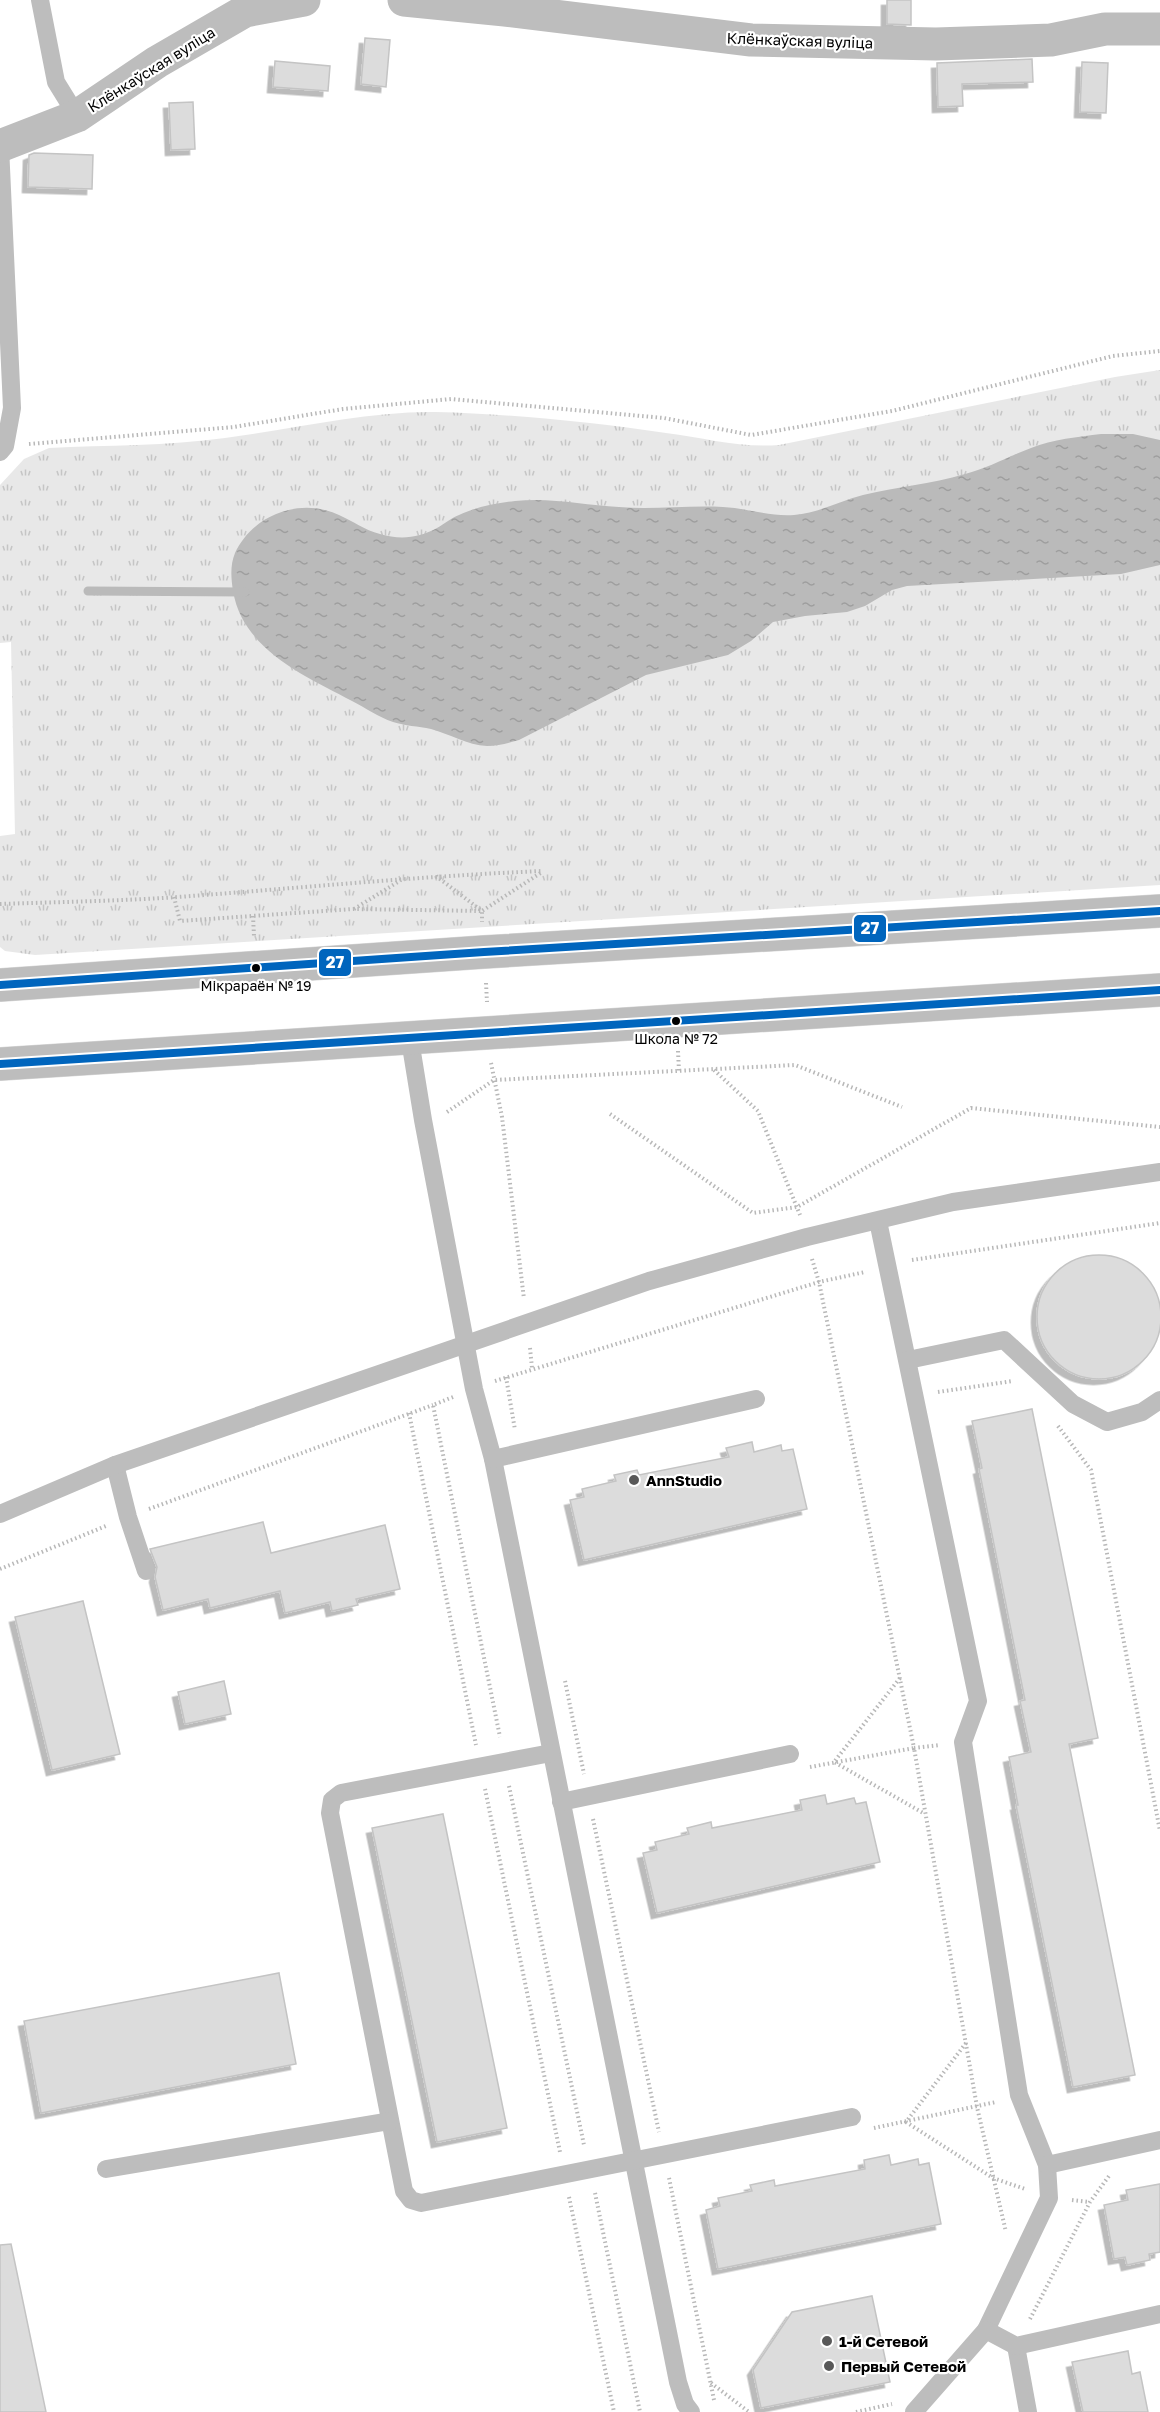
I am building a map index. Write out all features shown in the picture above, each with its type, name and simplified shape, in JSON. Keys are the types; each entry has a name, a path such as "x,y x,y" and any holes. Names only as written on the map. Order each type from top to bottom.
{"main road":[{"name":"Клёнкаўская вуліца","path":"0,146 77,116 158,62 245,11 304,0"},
{"name":"Клёнкаўская вуліца","path":"404,0 505,9 751,40 936,44 1051,40 1105,29 1160,29"},
{"path":"0,985 1160,910"},
{"path":"0,1064 410,1040 1160,990"}],"lane":[{"path":"40,0 56,82 77,116"},
{"path":"0,146 12,408 3,449"},
{"path":"410,1040 474,1389 493,1459 632,2161 678,2382 685,2404 691,2412"},
{"path":"0,1514 115,1465 649,1281 807,1237 953,1202 1160,1172"},
{"path":"878,1221 978,1701 963,1742 1019,2095 1047,2164 1049,2198 986,2330 914,2412"},
{"path":"908,1360 1004,1340 1073,1404 1107,1422 1142,1412 1160,1400"},
{"path":"493,1459 756,1399"},
{"path":"115,1465 128,1517 146,1571"},
{"path":"551,1754 341,1793 332,1800 330,1813 390,2121 404,2191 411,2200 421,2203 852,2117"},
{"path":"561,1802 790,1754"},
{"path":"106,2169 390,2121"},
{"path":"1047,2164 1160,2140"},
{"path":"986,2330 1016,2346 1160,2314"},
{"path":"1016,2346 1028,2412"}],"path":[{"path":"3,449 234,427 343,409 451,399 664,418 751,435 892,411 1113,356 1160,351"},
{"path":"0,904 174,897 436,876 543,871 482,911 353,909 180,921 174,897"},
{"path":"436,876 482,911 483,923"},
{"path":"353,909 402,879"},
{"path":"486,981 487,1006"},
{"path":"491,1063 502,1117 525,1305"},
{"path":"438,1119 494,1080 795,1065 902,1107"},
{"path":"714,1069 758,1111 802,1223"},
{"path":"610,1114 753,1213 797,1207 971,1108 1160,1127"},
{"path":"908,1261 1160,1223"},
{"path":"810,1252 819,1282 914,1748 977,2107 1015,2270"},
{"path":"488,1384 532,1368 819,1282 866,1271"},
{"path":"528,1337 532,1368"},
{"path":"926,1356 939,1394 1019,1380"},
{"path":"506,1377 519,1454"},
{"path":"0,1569 128,1517 462,1394"},
{"path":"433,1405 502,1746"},
{"path":"409,1413 477,1751"},
{"path":"1056,1422 1091,1470 1160,1831"},
{"path":"563,1671 714,2402"},
{"path":"900,1678 834,1762 925,1814"},
{"path":"914,1748 963,1742"},
{"path":"509,1785 585,2146"},
{"path":"485,1788 614,2412"},
{"path":"966,2042 906,2122 993,2178 1049,2198 1090,2202"},
{"path":"1016,2346 1090,2202 1112,2171"},
{"path":"594,2187 640,2412"},
{"path":"710,2382 748,2412"}],"green space":[{"path":"1160,370 1160,885 35,955 5,951 0,947 0,836 15,834 11,642 0,643 0,485 24,459 49,448 203,441 357,417 410,412 552,419 736,444 779,445 1115,377"}],"water":[{"path":"1101,434 1133,434 1160,440 1160,565 1121,574 907,586 892,590 865,606 847,612 773,622 751,641 728,655 646,675 519,740 499,745 487,746 466,742 431,729 393,722 296,671 279,659 249,630 239,612 233,591 232,562 243,539 266,519 294,509 324,510 374,532 402,537 416,536 430,531 456,516 479,508 528,500 632,508 723,507 776,515 794,515 863,495 965,474 1048,442"}],"building":[{"path":"887,0 911,0 911,25 887,24"},
{"path":"365,38 390,40 386,87 361,84"},
{"path":"1032,59 1033,82 962,84 963,106 938,107 937,63"},
{"path":"275,61 330,66 328,91 273,87"},
{"path":"1082,62 1108,63 1106,113 1080,112"},
{"path":"193,102 195,149 171,150 169,103"},
{"path":"34,153 93,155 92,189 28,187 29,155"},
{"path":"1099,1255 1123,1260 1143,1273 1156,1293 1161,1317 1156,1341 1143,1361 1123,1374 1099,1379 1075,1374 1055,1361 1042,1341 1037,1317 1042,1293 1055,1273 1075,1260"},
{"path":"1032,1409 1098,1738 1069,1744 1135,2075 1073,2087 1016,1805 1018,1805 1009,1757 1031,1752 1020,1701 1025,1700 979,1469 982,1468 972,1421"},
{"path":"752,1442 754,1452 781,1445 782,1451 793,1449 807,1509 584,1560 570,1500 584,1497 582,1489 616,1481 614,1475 637,1470 639,1475 729,1457 726,1448"},
{"path":"263,1522 271,1553 385,1525 400,1589 356,1599 358,1605 332,1611 330,1602 285,1613 280,1591 210,1608 208,1599 163,1610 155,1577 157,1567 150,1549"},
{"path":"83,1601 120,1754 52,1770 15,1617"},
{"path":"224,1681 231,1714 185,1724 178,1692"},
{"path":"825,1795 827,1804 854,1798 856,1804 866,1802 880,1862 657,1913 643,1853 657,1850 655,1842 689,1834 687,1828 711,1822 712,1828 802,1810 800,1800"},
{"path":"443,1814 507,2128 437,2142 372,1828"},
{"path":"279,1973 296,2064 41,2113 24,2021"},
{"path":"889,2155 891,2165 918,2159 919,2165 929,2163 941,2224 718,2269 706,2210 720,2206 718,2198 752,2191 750,2185 774,2180 775,2186 865,2169 864,2160"},
{"path":"1160,2184 1160,2252 1149,2254 1150,2260 1127,2265 1125,2257 1114,2259 1104,2205 1128,2200 1126,2190"},
{"path":"11,2244 46,2412 0,2412 0,2245"},
{"name":"1-й Сетевой","path":"872,2296 890,2382 761,2408 753,2370 792,2312"},
{"path":"1128,2351 1132,2374 1140,2372 1148,2412 1083,2412 1072,2362"}],"waterway":[{"path":"88,591 245,592"}],"transit line":[{"name":"27","path":"0,985 484,952 1160,911"},
{"name":"27","path":"0,1064 1160,990"}],"place":[{"name":"Мікрараён № 19","path":"256,968"},
{"name":"Школа № 72","path":"676,1021"},
{"name":"AnnStudio","path":"634,1480"},
{"name":"1-й Сетевой","path":"827,2341"},
{"name":"Первый Сетевой","path":"829,2366"}]}
